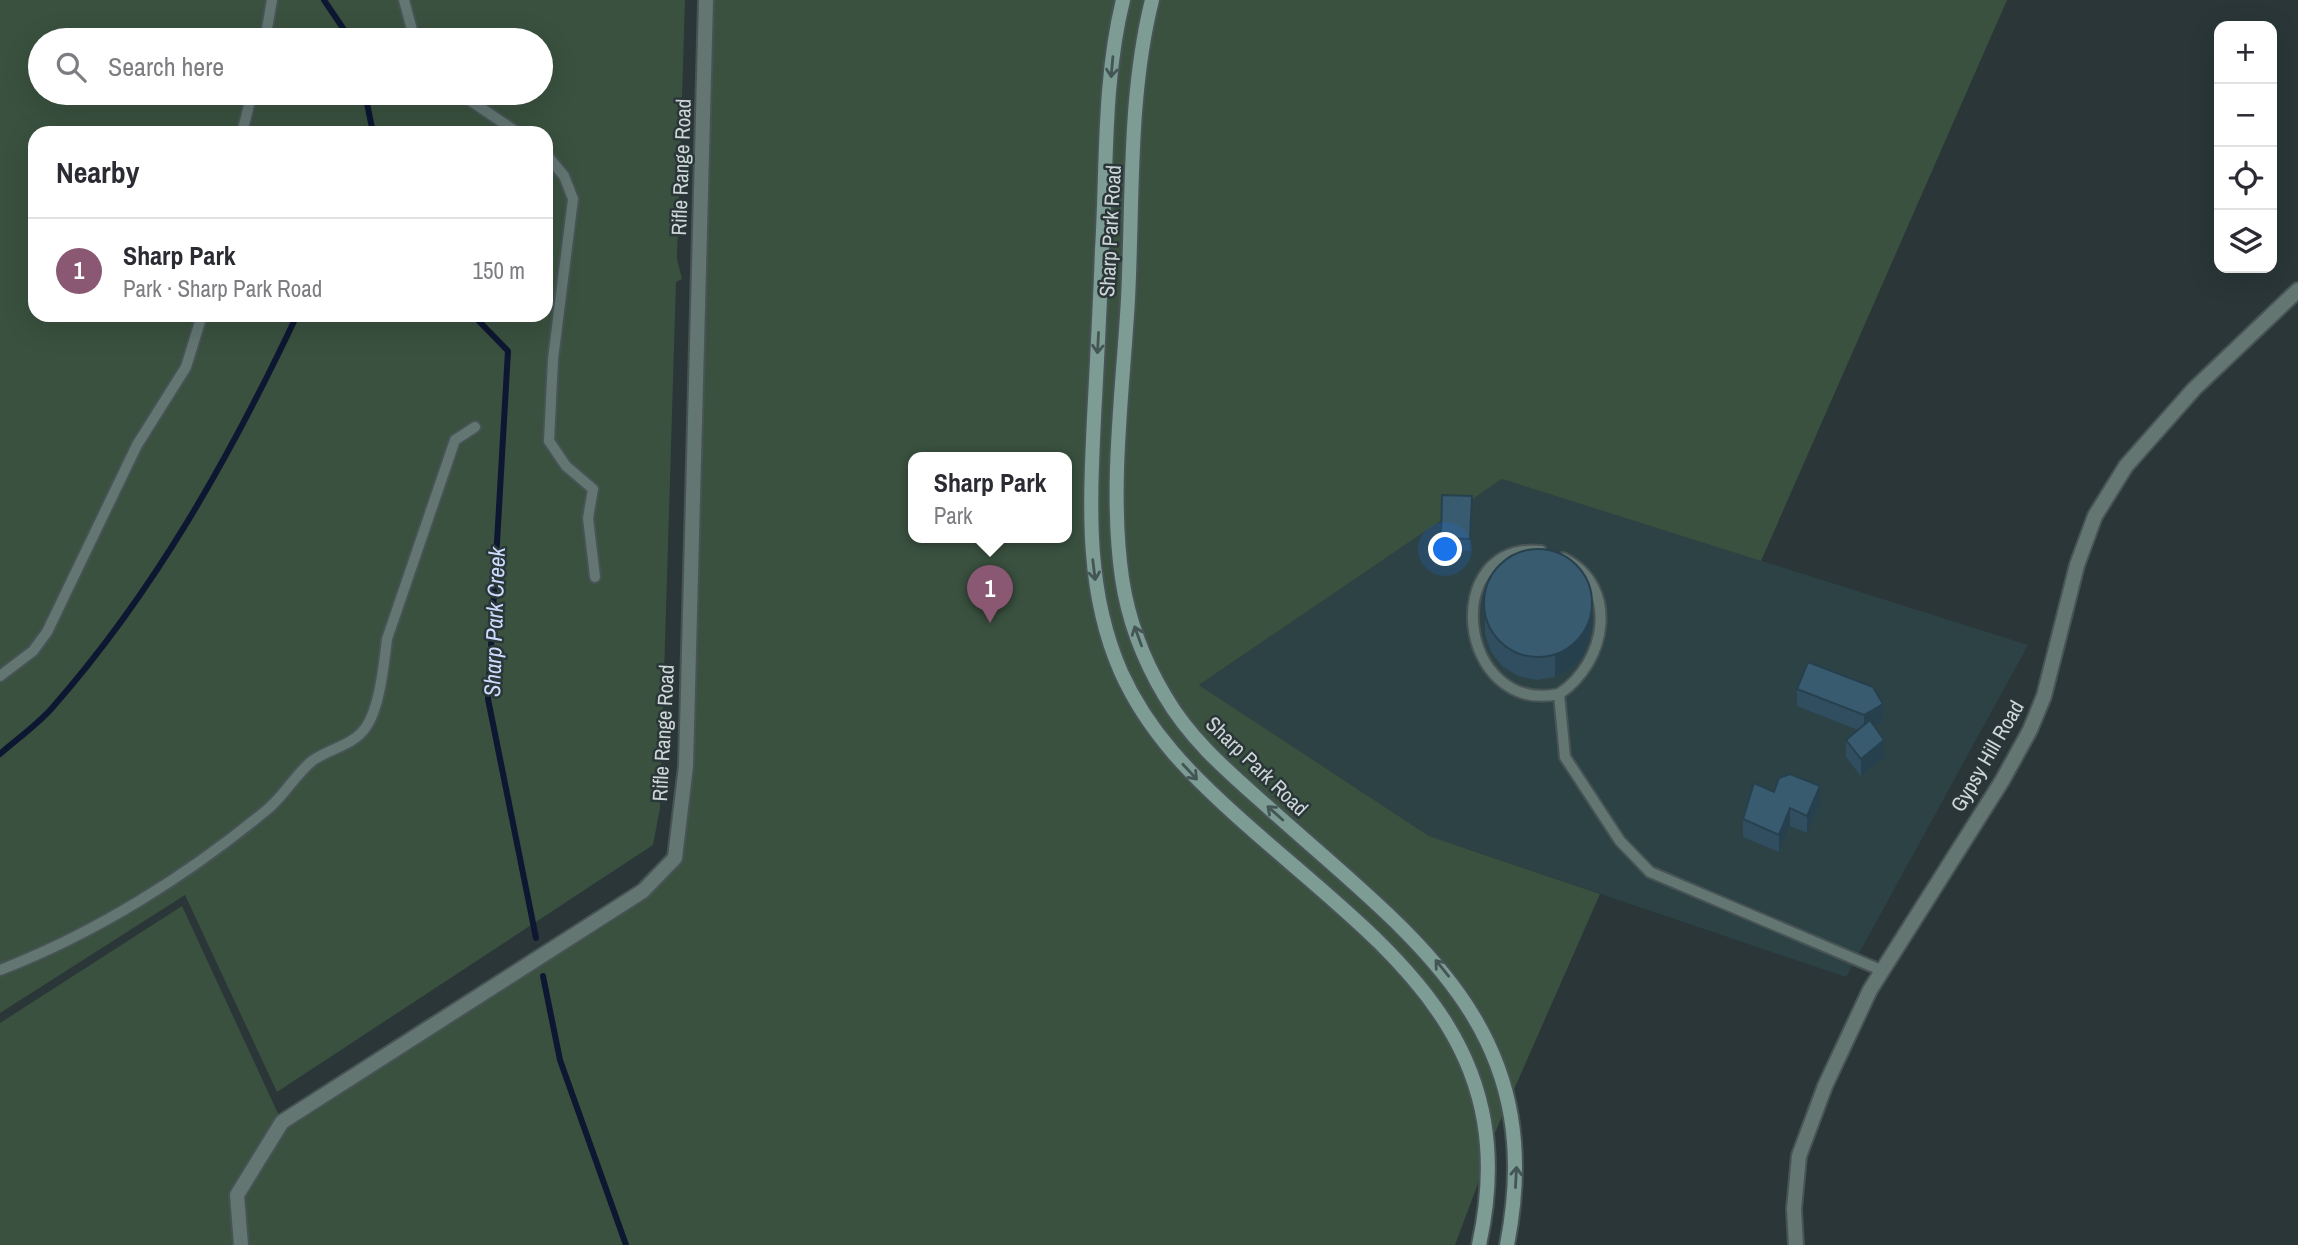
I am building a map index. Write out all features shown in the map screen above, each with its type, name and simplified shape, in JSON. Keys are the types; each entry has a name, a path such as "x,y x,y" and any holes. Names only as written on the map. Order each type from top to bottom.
{"main road":[{"name":"Sharp Park Road","path":"1123,0 1111,71 1090,502 1093,561 1107,631 1121,671 1142,712 1192,776 1386,950 1436,1005 1471,1069 1488,1136 1490,1171 1479,1245"},
{"name":"Sharp Park Road","path":"1152,0 1139,74 1118,503 1123,582 1133,623 1146,660 1165,697 1212,756 1405,930 1459,989 1496,1059 1515,1133 1517,1171 1507,1245"}],"street":[{"name":"Rifle Range Road","path":"241,1245 237,1195 282,1122 643,891 675,858 686,766 706,0"},
{"name":"Gypsy Hill Road","path":"1796,1245 1794,1209 1799,1156 1825,1086 1870,990 1943,869 2002,781 2030,730 2044,696 2077,565 2095,516 2126,466 2194,388 2298,290"}],"lane":[{"path":"267,28 272,0"},
{"path":"404,0 411,28"},
{"path":"244,126 250,105"},
{"path":"477,105 508,126"},
{"path":"553,163 564,176 573,199 552,359 549,441 566,467 593,489 588,517 595,577"},
{"path":"0,676 33,652 47,632 137,445 186,368 200,322"},
{"path":"0,970 38,956 110,917 206,857 271,806 312,761 356,738 368,725 383,674 387,639 404,583 455,440 475,427"},
{"path":"1525,549 1551,552 1579,566 1597,591 1602,615 1600,637 1581,675 1559,694 1545,697 1507,688 1492,672 1474,642 1474,599 1483,575 1492,564 1525,549"},
{"path":"1559,694 1565,757 1620,841 1650,872 1883,971"}],"shaded area":[{"path":"1502,479 2028,645 1846,977 1429,836 1199,685"}],"green space":[{"path":"0,0 685,0 677,259 682,279 676,282 660,808 653,845 277,1092 185,895 0,1013"},
{"path":"706,0 2007,0 1761,561 1502,479 1199,685 1429,836 1600,894 1487,1151 1489,1154 1455,1245 0,1245 0,1023 182,906 282,1122 622,904 675,858 686,766"}],"building":[{"path":"1442,495 1472,496 1470,539 1441,538"},
{"path":"1538,549 1559,553 1576,565 1588,582 1592,603 1588,624 1576,641 1559,653 1538,657 1517,653 1500,641 1488,624 1484,603 1488,582 1500,565 1517,553"},
{"path":"1808,662 1873,687 1883,704 1864,715 1797,689"},
{"path":"1870,720 1884,740 1861,759 1846,740"},
{"path":"1790,774 1820,786 1807,816 1790,808 1779,835 1743,819 1754,783 1774,792 1779,778"}],"waterway":[{"name":"Sharp Park Creek","path":"324,0 343,28"},
{"name":"Sharp Park Creek","path":"367,105 372,126"},
{"name":"Sharp Park Creek","path":"0,754 52,708 124,617 157,569 218,470 294,322"},
{"name":"Sharp Park Creek","path":"480,322 508,351 488,699 536,938"},
{"name":"Sharp Park Creek","path":"543,976 560,1060 626,1245"}],"place":[{"name":"Sharp Park","path":"990,623"}]}
